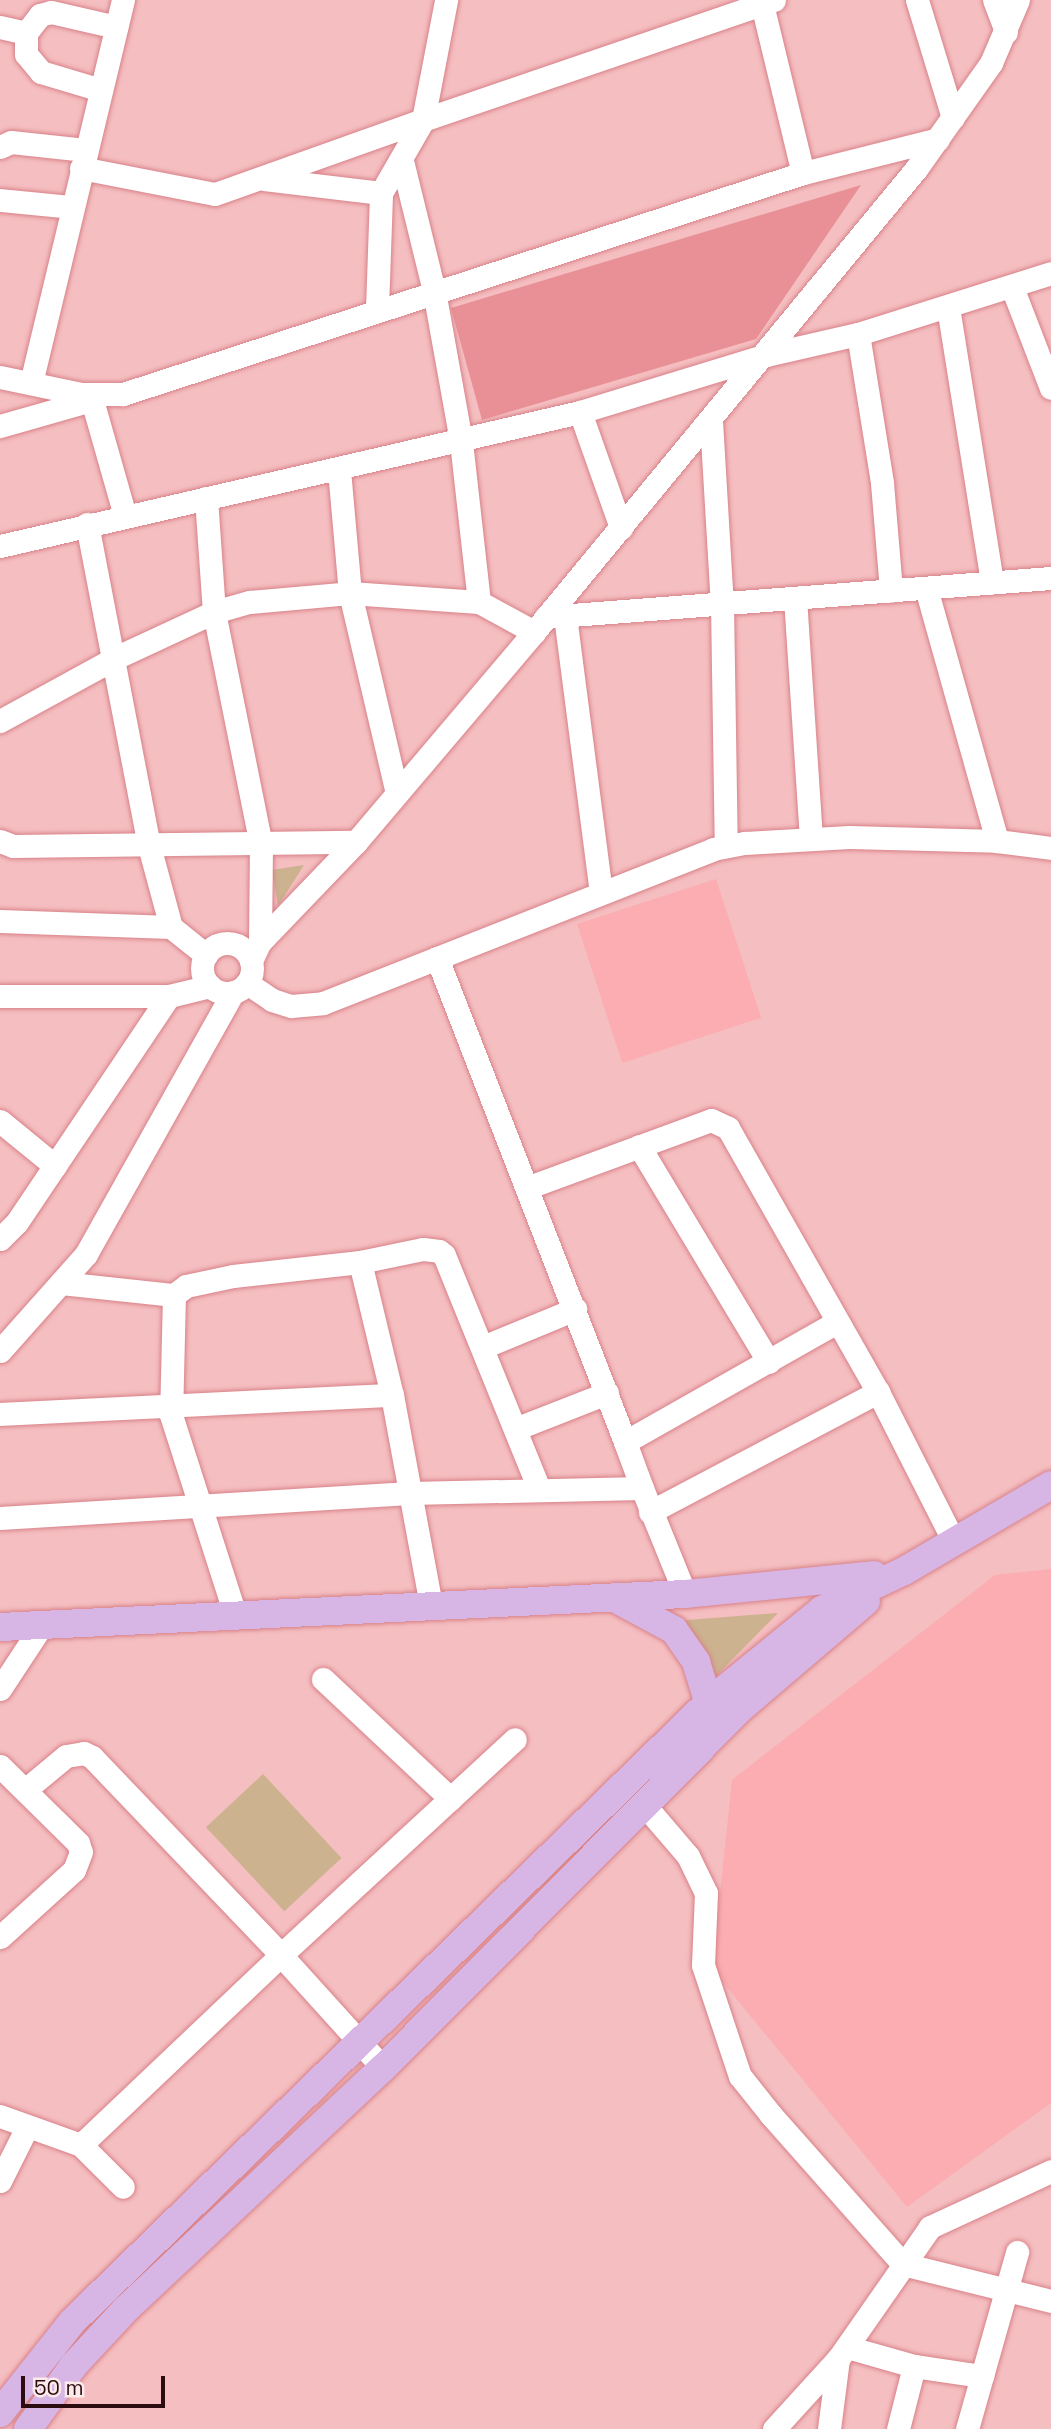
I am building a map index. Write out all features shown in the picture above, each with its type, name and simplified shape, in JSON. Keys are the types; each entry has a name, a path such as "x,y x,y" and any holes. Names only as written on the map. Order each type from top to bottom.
{"main road":[{"path":"0,2413 73,2321 709,1702 822,1610 904,1571 954,1542 1044,1497"},
{"path":"0,1627 685,1594 904,1571"},
{"path":"28,2429 74,2365 126,2309 383,2068 647,1808 717,1732 796,1656 904,1571"},
{"path":"614,1598 674,1630 696,1662 717,1732"},
{"path":"494,1914 515,1938"}],"street":[{"path":"31,383 123,0"},
{"path":"377,309 381,193 402,161 423,120 446,0"},
{"path":"917,0 953,118"},
{"path":"994,0 1006,32"},
{"path":"0,1351 86,1254 248,970 397,793 549,622 621,528 766,355 938,139 1006,32 1018,0"},
{"path":"0,146 10,142 215,194 264,180 323,154 766,1 803,173"},
{"path":"101,90 41,72 26,54 26,33 40,15 51,12 116,27"},
{"path":"0,27 26,33"},
{"path":"0,426 98,398 123,394 377,309 803,173 938,139"},
{"path":"402,161 433,291 461,441 479,602"},
{"path":"264,180 381,193"},
{"path":"0,200 72,207"},
{"path":"0,546 87,524 339,470 580,412 766,355 858,334 1051,273"},
{"path":"1012,287 1051,388"},
{"path":"948,307 992,583"},
{"path":"858,334 882,484 891,591"},
{"path":"0,377 98,398"},
{"path":"98,398 125,516"},
{"path":"580,412 621,528"},
{"path":"711,421 722,604 726,846"},
{"path":"339,470 350,593 397,793"},
{"path":"206,498 214,612 261,845 248,970"},
{"path":"87,524 115,658 148,842 171,927 206,955"},
{"path":"0,721 115,658 214,612 250,601 350,593 479,602 549,622 722,604 1051,578"},
{"path":"926,588 998,841"},
{"path":"795,598 811,838"},
{"path":"549,622 601,893"},
{"path":"210,986 203,971 206,955 219,945 234,945 248,970 272,1000 308,1007 726,846 811,838 998,841 1051,848"},
{"path":"0,841 13,846 148,842 261,845 355,842"},
{"path":"0,921 171,927"},
{"path":"437,958 529,1187 650,1512 685,1594"},
{"path":"0,996 169,996 210,986 248,970"},
{"path":"0,1239 55,1167 169,996"},
{"path":"529,1187 711,1119 728,1128 878,1392 954,1542"},
{"path":"0,1121 55,1167"},
{"path":"639,1146 769,1362"},
{"path":"61,1283 174,1295 186,1286 233,1276 360,1262 423,1249 444,1255 539,1489"},
{"path":"360,1262 392,1395 431,1606"},
{"path":"174,1295 171,1406 235,1614"},
{"path":"482,1347 575,1309"},
{"path":"625,1441 837,1322"},
{"path":"650,1512 878,1392"},
{"path":"515,1429 607,1393"},
{"path":"0,1415 392,1395"},
{"path":"0,1518 199,1503 409,1493 642,1488"},
{"path":"0,1689 41,1625"},
{"path":"323,1679 451,1799"},
{"path":"80,2145 515,1738"},
{"path":"25,1790 66,1756 84,1753 92,1757 281,1955 383,2068"},
{"path":"0,1766 78,1843 80,1861 0,1937"},
{"path":"647,1808 688,1856 706,1892 703,1965 740,2076 903,2264 1009,2288 1051,2301"},
{"path":"0,2116 80,2145 123,2187"},
{"path":"0,2181 27,2127"},
{"path":"774,2429 843,2353 930,2227 1051,2171"},
{"path":"967,2429 1017,2252"},
{"path":"843,2353 914,2367 982,2376"},
{"path":"828,2429 843,2353"},
{"path":"898,2429 914,2367"}],"shaded area":[{"path":"304,865 278,906 272,870"},
{"path":"716,879 761,1018 622,1063 577,924"},
{"path":"1051,1569 1051,2103 907,2207 712,1969 732,1780 995,1575"},
{"path":"778,1613 716,1676 674,1621"},
{"path":"263,1774 341,1858 284,1911 206,1827"}],"building":[{"path":"861,185 756,339 482,420 451,308"}]}
